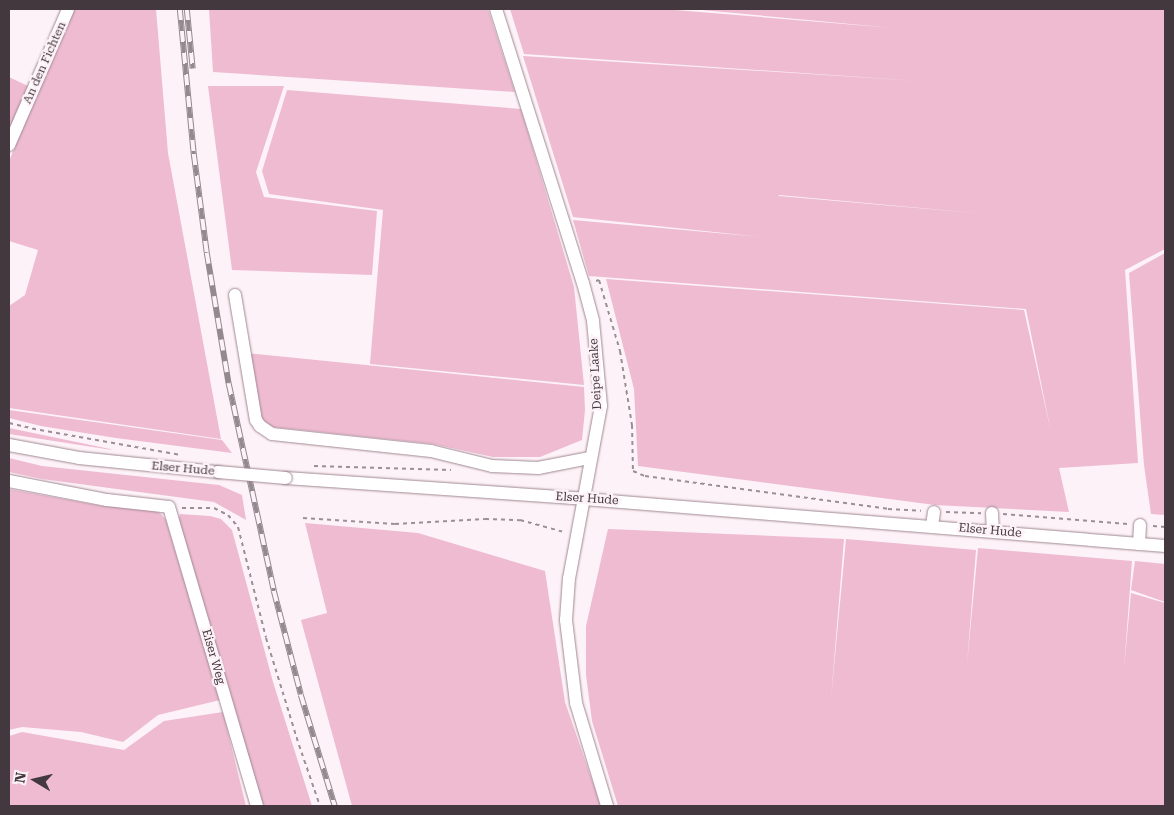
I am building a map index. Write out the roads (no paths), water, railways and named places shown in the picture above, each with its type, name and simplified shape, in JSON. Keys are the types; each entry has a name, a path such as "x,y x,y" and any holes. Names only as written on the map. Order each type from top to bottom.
{"street":[{"name":"An den Fichten","path":"9,145 68,9"},
{"name":"Deipe Laake","path":"496,9 583,283 593,321 601,406 569,578 567,630 576,703 607,806"},
{"path":"235,295 256,420 260,426 272,434 431,451 492,466 538,468 590,458"},
{"name":"Elser Hude","path":"9,445 79,458 286,478 584,499 1165,546"},
{"name":"Eiser Weg","path":"9,481 99,499 169,507 257,806"},
{"path":"932,526 934,512"},
{"path":"992,513 993,531"},
{"path":"1138,544 1140,525"}],"railway":[{"path":"180,9 194,154 207,253 229,384 274,591 301,695 335,806"},
{"path":"187,9 193,69"}]}
